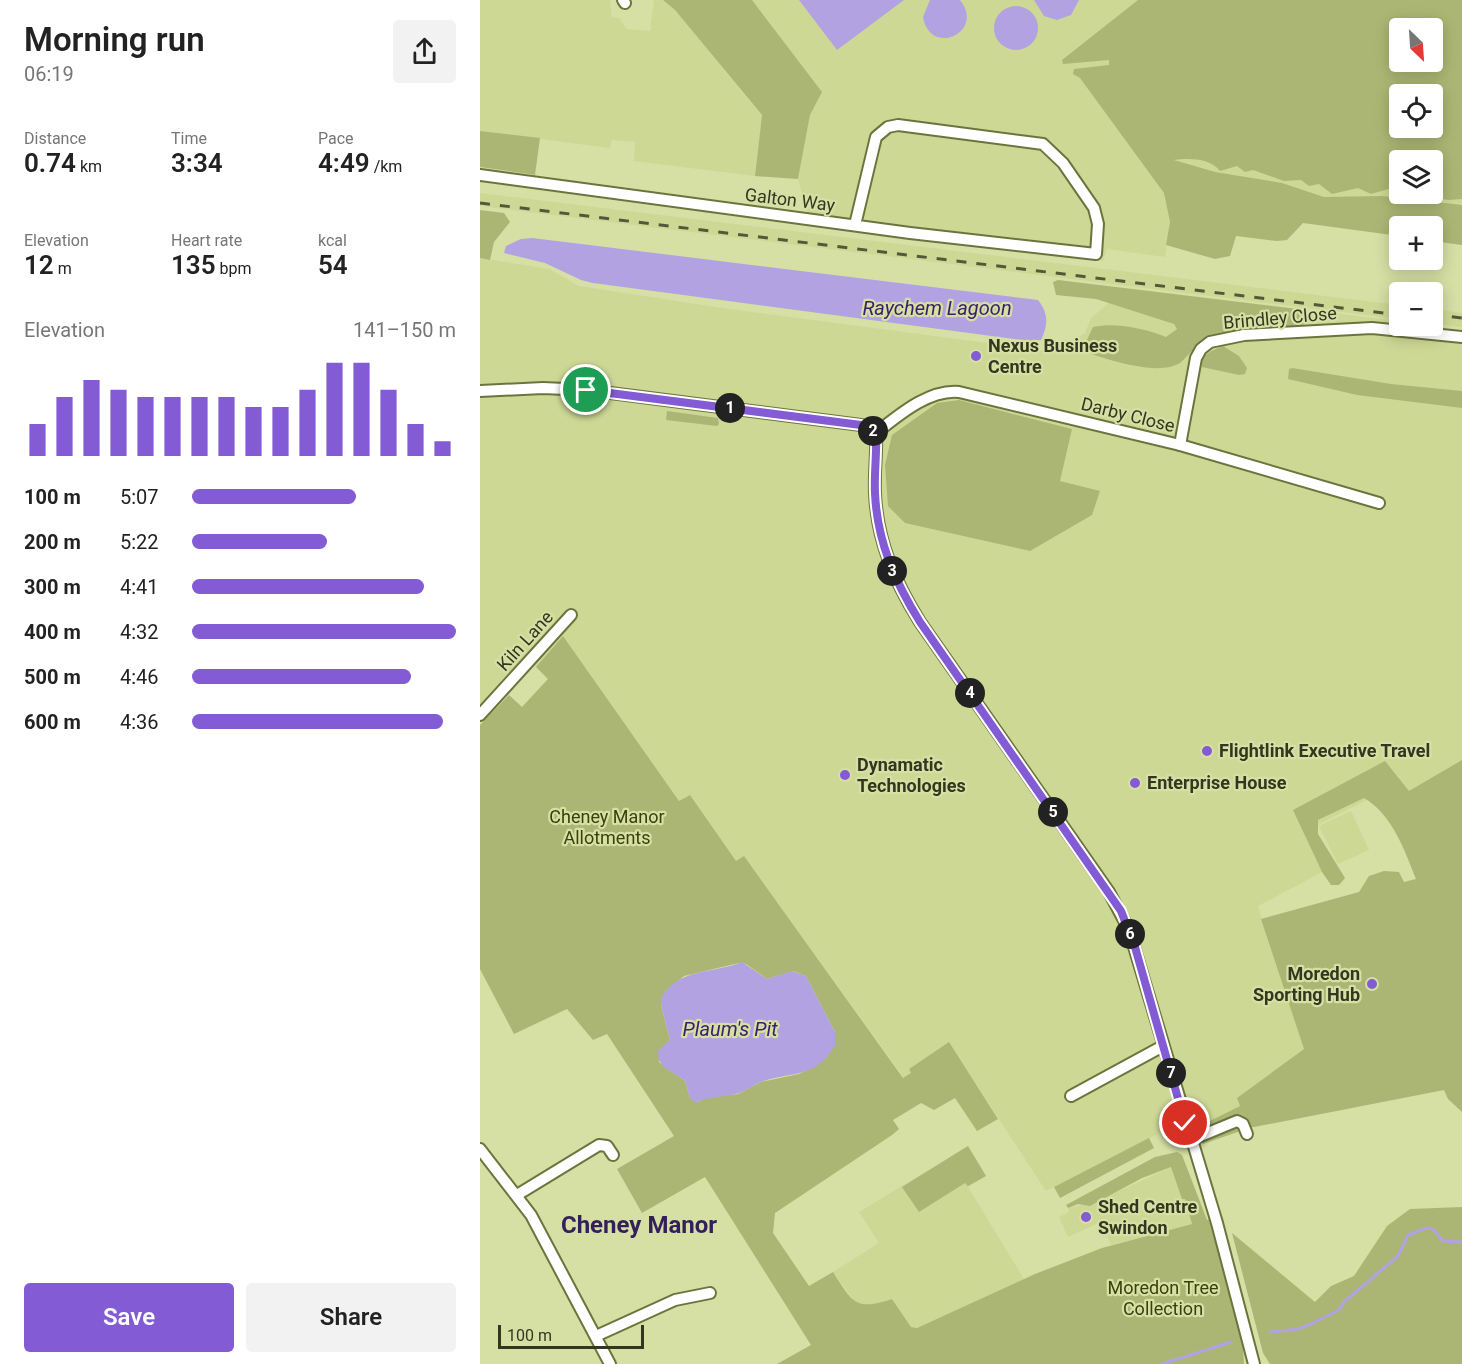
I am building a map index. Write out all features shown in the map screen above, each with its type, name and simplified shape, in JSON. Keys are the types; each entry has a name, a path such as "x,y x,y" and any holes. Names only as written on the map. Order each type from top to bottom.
{"street":[{"name":"Galton Way","path":"480,175 855,225 1096,254 1098,224 1094,208 1052,151 1032,141 898,125 888,127 876,137 855,225"},
{"name":"Brindley Close","path":"1180,445 1196,358 1201,349 1210,342 1244,335 1372,328 1462,337"},
{"path":"480,391 543,388 586,390 861,425 876,433 877,511 882,541 894,576 920,622 1121,911 1132,939 1217,1223 1254,1362"},
{"name":"Darby Close","path":"876,433 930,396 953,391 1180,445 1378,503"},
{"name":"Kiln Lane","path":"480,715 571,615"},
{"path":"1071,1096 1164,1046"},
{"path":"1191,1140 1237,1121 1243,1124 1246,1134"},
{"path":"517,1195 599,1145 607,1146 613,1155"},
{"path":"480,1149 517,1195 543,1234 610,1364"},
{"path":"597,1336 675,1300 710,1293"}],"shaded area":[{"path":"480,0 610,0 612,17 619,18 627,29 650,31 654,0 663,0 675,10 762,116 755,176 634,161 635,142 612,140 610,148 480,131"},
{"path":"752,0 1462,0 1462,243 1443,232 1443,216 1389,216 1389,224 1165,193 1170,222 1165,257 1107,249 1103,261 811,225 798,179 810,115 821,92"},
{"path":"480,193 1389,304 1389,318 480,206"},
{"path":"480,258 549,269 579,286 729,309 1056,352 1085,333 1091,318 1126,288 1389,320 1389,336 1443,336 1443,328 1462,330 1462,798 1388,789 1304,832 1322,872 1258,906 1304,1049 1237,1098 1240,1106 1221,1117 1178,1136 1173,1126 1046,1191 949,1043 909,1069 912,1073 904,1078 744,857 736,862 690,795 679,801 563,637 536,667 526,658 480,708"},
{"path":"1443,310 1462,313 1462,327 1443,324"},
{"path":"1351,811 1369,850 1338,864 1319,826"},
{"path":"968,1146 986,1176 968,1187 1024,1279 917,1328 911,1327 892,1299 867,1306 855,1302 833,1272 879,1243 859,1212"},
{"path":"1172,1167 1182,1199 1185,1198 1192,1224 1111,1245 1101,1222 1068,1237 1059,1217 1069,1212 1068,1208 1097,1201"}],"green space":[{"path":"663,0 752,0 822,92 810,115 798,179 755,176 762,115 675,10"},
{"path":"1138,0 1462,0 1462,199 1443,199 1443,150 1389,150 1389,189 1371,194 1358,188 1332,194 1319,184 1309,186 1301,180 1284,181 1253,170 1245,172 1237,166 1220,171 1205,161 1174,160 1215,172 1282,183 1324,197 1382,196 1389,197 1389,204 1443,203 1462,205 1462,245 1443,242 1443,216 1389,216 1389,235 1303,223 1287,240 1236,236 1230,256 1215,259 1166,245 1170,222 1164,193 1080,78 1073,74 1074,69 1109,65 1109,60 1063,64 1062,60"},
{"path":"480,131 540,138 535,175 480,167"},
{"path":"480,210 504,213 510,222 494,242 490,260 480,258"},
{"path":"1058,280 1305,310 1308,322 1302,325 1218,335 1199,343 1180,363 1171,367 1136,366 1091,354 1086,342 1093,327 1111,325 1130,327 1166,337 1177,329 1174,324 1096,299 1056,295 1053,282"},
{"path":"1223,346 1239,356 1247,368 1245,374 1239,375 1202,367 1205,356"},
{"path":"1289,369 1391,384 1462,391 1462,408 1357,395 1288,379"},
{"path":"959,400 1072,429 1060,481 1100,491 1092,515 1030,551 905,523 888,506 885,465 892,435 937,403"},
{"path":"667,411 718,418 719,424 717,426 666,420"},
{"path":"563,636 679,801 690,795 736,861 744,856 903,1078 911,1073 909,1069 949,1042 998,1119 977,1131 955,1098 934,1110 921,1103 893,1120 899,1129 892,1135 775,1213 773,1233 809,1286 833,1272 845,1291 856,1302 870,1304 892,1299 911,1327 917,1328 1035,1274 1102,1248 1192,1224 1185,1199 1182,1199 1171,1167 1142,1178 1090,1206 1078,1204 1068,1208 1066,1205 1155,1157 1177,1152 1182,1155 1207,1220 1212,1219 1243,1346 1244,1364 777,1364 811,1345 705,1177 642,1213 617,1169 674,1136 607,1034 593,1040 567,1009 514,1034 480,969 480,725 509,695 522,707 548,679 536,667","holes":["739,963 746,964 767,979 793,971 806,976 835,1032 835,1045 816,1066 799,1074 761,1082 738,1094 702,1098 699,1102 690,1098 685,1081 659,1062 661,1049 670,1040 661,1005 665,992 684,976"]},
{"name":"Moredon Sporting Hub","path":"1462,760 1462,1112 1448,1099 1444,1090 1249,1128 1203,1144 1198,1127 1240,1106 1237,1098 1304,1049 1261,919 1359,892 1369,876 1384,871 1399,872 1404,882 1416,879 1390,823 1374,805 1364,798 1318,820 1318,834 1345,878 1339,885 1331,885 1322,872 1293,810 1385,761 1409,791"},
{"path":"1149,1138 1154,1148 1060,1198 1054,1187"},
{"path":"968,1146 986,1176 968,1186 965,1183 919,1212 902,1187"},
{"path":"1462,1207 1462,1364 1270,1364 1263,1353 1232,1233 1315,1302 1331,1286 1354,1276 1387,1226 1410,1209"}],"water":[{"path":"799,0 904,0 837,50"},
{"path":"930,0 960,0 966,12 966,22 962,30 954,36 945,38 935,36 928,29 923,17"},
{"path":"1034,0 1079,0 1071,15 1057,20 1044,16"},
{"path":"1016,6 1025,7 1032,12 1037,19 1037,37 1032,44 1025,49 1016,50 1007,49 1000,44 995,37 994,28 995,19 1000,12 1007,7"},
{"name":"Raychem Lagoon","path":"532,238 1038,300 1046,315 1046,324 1041,340 1030,341 593,283 581,280 545,263 504,253 506,246 521,239"},
{"name":"Plaum's Pit","path":"742,962 767,979 792,971 806,976 835,1032 835,1045 828,1056 812,1069 764,1081 739,1093 705,1099 696,1103 690,1098 685,1081 663,1066 658,1057 658,1051 670,1040 661,998 668,988 687,976"}],"waterway":[{"path":"1271,1332 1298,1329 1339,1310 1344,1302 1398,1256 1408,1235 1427,1228 1433,1229 1443,1241 1462,1242"},
{"path":"1162,1364 1231,1342"}],"railway":[{"path":"480,203 1389,314"},
{"path":"1443,315 1462,318"}],"place":[{"name":"Nexus Business Centre","path":"976,356"},
{"name":"Flightlink Executive Travel","path":"1207,751"},
{"name":"Dynamatic Technologies","path":"845,775"},
{"name":"Enterprise House","path":"1135,783"},
{"name":"Moredon Sporting Hub","path":"1372,984"},
{"name":"Shed Centre Swindon","path":"1086,1217"}],"district":[{"name":"Cheney Manor","path":"639,1225"}],"route":[{"path":"586,390 861,425 876,433 876,505 882,541 894,576 920,622 1121,911 1135,947 1185,1123"}],"park label":[{"name":"Cheney Manor Allotments","path":"607,827"},
{"name":"Moredon Tree Collection","path":"1163,1298"}]}
